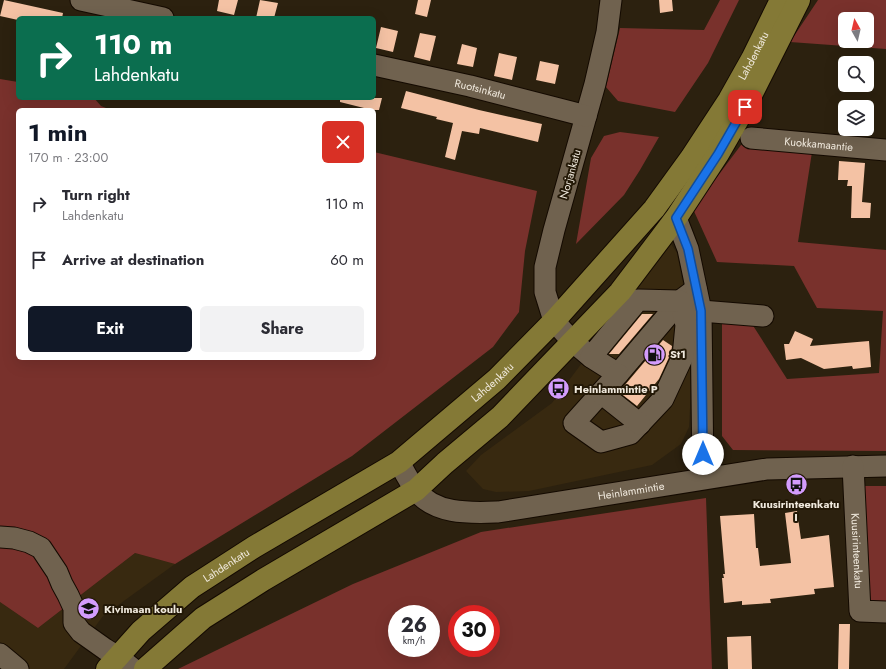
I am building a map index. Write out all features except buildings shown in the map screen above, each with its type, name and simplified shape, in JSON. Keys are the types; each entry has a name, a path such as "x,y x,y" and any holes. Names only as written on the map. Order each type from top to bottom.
{"main road":[{"name":"Lahdenkatu","path":"145,669 203,618 263,580 416,490 500,416 620,292 676,218 718,154 752,59 781,0"},
{"name":"Lahdenkatu","path":"120,665 140,631 192,587 254,547 399,462 497,379 554,321 654,209 691,158 737,103 799,0"}],"street":[{"path":"81,0 154,16"},
{"name":"Norjankatu","path":"611,0 607,32 595,84 545,267 545,292 554,321 572,341 591,357 618,374"},
{"name":"Ruotsinkatu","path":"376,65 470,86 586,116"},
{"name":"Kuokkamaantie","path":"751,138 886,150"},
{"path":"676,218 688,249 688,295 686,325 683,356 663,399 630,434 601,442 574,423 688,295"},
{"path":"688,295 701,311 703,478"},
{"path":"591,357 638,300 688,295"},
{"path":"701,311 763,316"},
{"path":"601,393 640,424"},
{"name":"Heinlammintie","path":"399,462 416,490 430,502 446,509 465,513 498,512 643,490 703,478 766,468 886,466"},
{"name":"Kuusirinteenkatu","path":"853,466 860,611 886,612"},
{"path":"0,537 14,538 29,542 41,548 57,572 74,608 74,623 81,632 105,649 120,665"},
{"path":"0,654 18,669"}],"shaded area":[{"path":"720,0 739,0 708,63 675,112 618,101 606,87 620,28 704,30"},
{"path":"818,0 886,0 886,49 872,48 874,48 874,12 838,12 838,46 790,42"},
{"path":"0,79 16,82 16,100 96,100 101,106 106,108 16,108 16,360 376,360 376,152 537,191 525,251 519,312 493,347 352,456 175,564 135,553 38,628 0,602"},
{"path":"620,132 659,137 624,195 576,244 591,158 604,136"},
{"path":"741,145 812,152 798,242 886,250 886,451 733,450 722,436 722,322 752,324 787,379 879,373 883,311 817,308 794,266 717,262 693,209"},
{"path":"671,244 677,253 691,325 691,389 689,427 681,444 652,465 529,491 496,492 483,489 466,471 481,455 552,403"},
{"path":"860,486 886,486 886,605 867,603"},
{"path":"706,498 712,669 178,669 353,584 481,532"},
{"name":"Kivimaan koulu","path":"135,553 175,564 103,616 64,669 0,669 0,602 38,628"}],"place":[{"name":"St1","path":"654,354"},
{"name":"Heinlammintie P","path":"558,389"},
{"name":"Kuusirinteenkatu I","path":"796,484"},
{"name":"Kivimaan koulu","path":"88,609"}],"route":[{"path":"703,454 701,311 688,249 676,218 718,154 745,107"}]}
